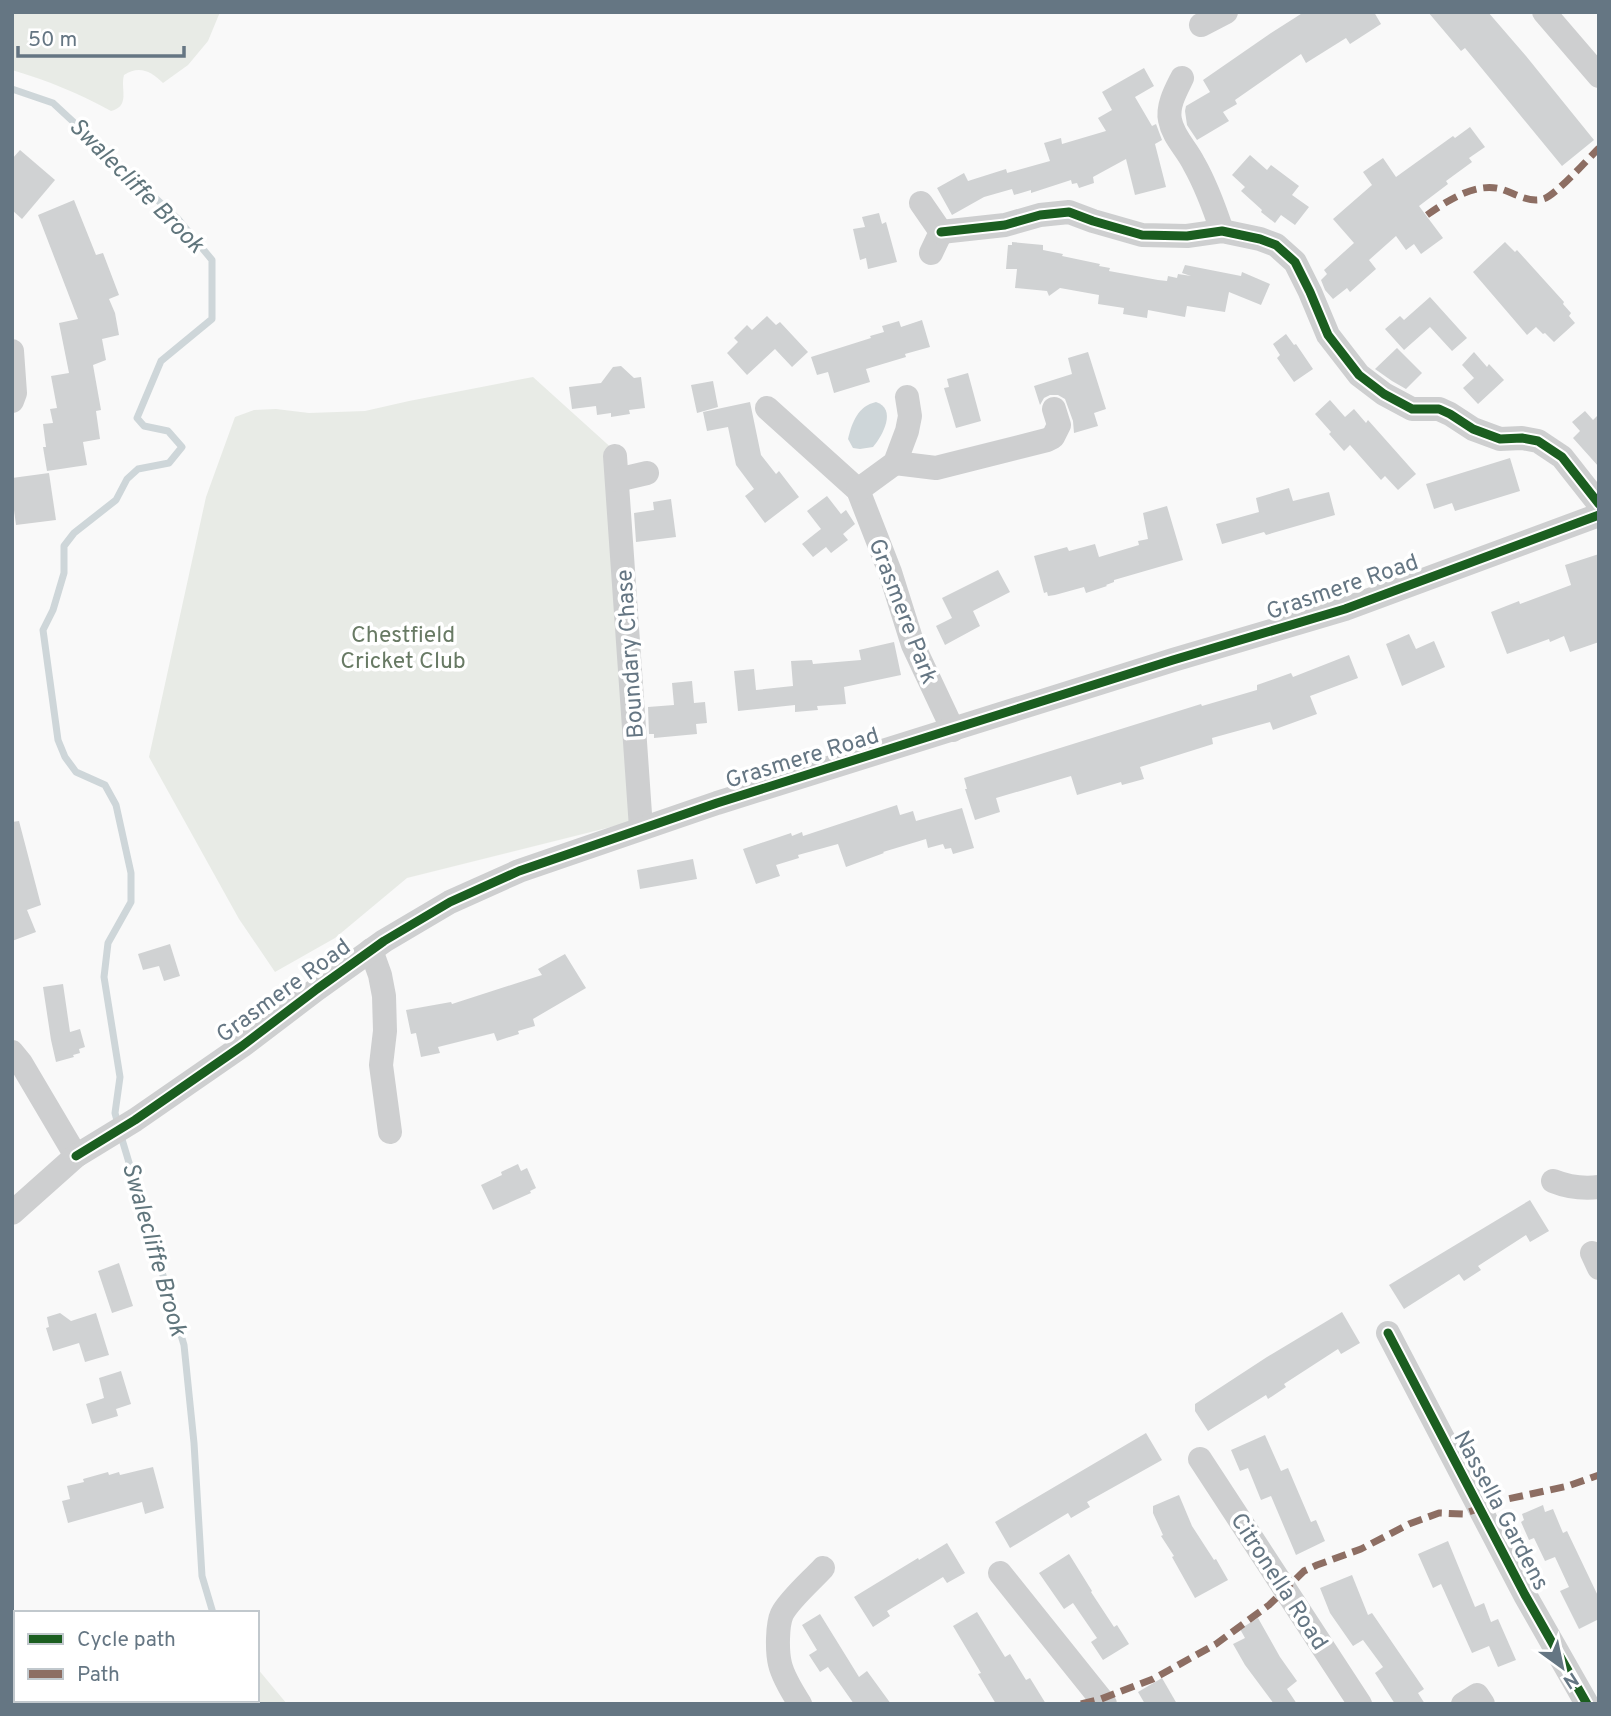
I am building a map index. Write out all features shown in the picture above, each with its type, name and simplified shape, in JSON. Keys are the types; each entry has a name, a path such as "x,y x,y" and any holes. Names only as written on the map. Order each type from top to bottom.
{"street":[{"path":"1201,25 1226,12"},
{"path":"1544,12 1599,76"},
{"path":"1182,78 1171,103 1169,119 1211,199 1222,231"},
{"path":"920,203 936,243 1040,215 1069,212 1142,235 1186,236 1222,231 1276,245 1295,262 1328,335 1359,375 1384,394 1412,409 1439,410 1473,429 1500,439 1522,438 1538,441 1562,457 1599,504"},
{"path":"12,351 15,393 12,401"},
{"path":"858,491 895,463 908,430 910,416 907,397"},
{"name":"Grasmere Park","path":"767,408 858,491 890,572 913,645 953,730"},
{"path":"895,463 936,468 1047,440 1053,437 1059,425 1054,409"},
{"name":"Boundary Chase","path":"641,828 616,468 647,473"},
{"name":"Grasmere Road","path":"12,1213 76,1156 242,1046 384,940 450,902 519,870 641,828 1173,660 1345,609 1599,515"},
{"path":"371,950 384,996 385,1031 381,1065 390,1132"},
{"path":"12,1052 76,1156"},
{"path":"1553,1181 1564,1186 1599,1187"},
{"name":"Nassella Gardens","path":"1388,1332 1525,1595 1587,1704"},
{"name":"Citronella Road","path":"1200,1459 1360,1704"},
{"path":"800,1704 780,1665 778,1636 782,1615 823,1568"},
{"path":"1000,1573 1105,1704"},
{"path":"1462,1704 1477,1695 1483,1704"}],"green space":[{"path":"12,12 220,12 208,41 188,65 163,83 145,71 135,70 124,75 123,101 117,109 111,111 63,88 12,70"},
{"name":"Chestfield Cricket Club","path":"533,377 616,452 635,821 407,878 335,938 275,972 239,919 149,757 206,497 235,417 254,410 276,409 309,413 365,411"},
{"path":"259,1670 287,1704 41,1704 259,1702"}],"shaded area":[{"path":"876,402 886,410 887,416 881,436 873,447 853,448 848,439 854,421 860,411"}],"building":[{"path":"1304,12 1374,12 1381,24 1350,44 1346,38 1306,63 1301,54 1235,100 1237,104 1223,112 1229,121 1197,140 1187,125 1185,111 1186,106 1210,92 1203,80"},
{"path":"1428,12 1488,12 1594,140 1562,166 1465,48 1461,51"},
{"path":"1144,68 1154,86 1135,97 1152,126 1156,124 1162,140 1155,144 1166,187 1135,195 1126,159 1093,177 1094,183 1079,188 1077,183 1072,184 1071,180 1031,193 1031,190 1014,195 1012,189 984,197 952,215 937,188 964,173 968,181 1006,169 1007,173 1050,161 1044,143 1061,138 1062,144 1106,131 1098,118 1112,110 1102,92"},
{"path":"1470,127 1485,147 1469,158 1472,162 1446,181 1448,184 1419,206 1443,238 1421,254 1414,244 1406,250 1396,236 1369,260 1376,269 1350,292 1347,288 1333,299 1321,280 1327,274 1324,270 1354,243 1333,219 1372,185 1363,172 1383,158 1396,177"},
{"path":"20,150 55,180 22,219 12,210 12,159"},
{"path":"1250,155 1267,170 1271,165 1299,186 1292,195 1309,207 1295,225 1281,215 1275,223 1241,191 1245,187 1232,175"},
{"path":"74,200 96,255 103,253 119,295 109,299 119,335 102,339 106,360 93,365 101,410 96,411 100,439 83,442 87,465 47,471 43,424 53,423 50,409 57,408 51,376 69,373 59,323 78,319 38,215"},
{"path":"879,213 882,224 886,222 897,262 868,269 866,258 860,260 853,229 865,227 862,217"},
{"path":"1012,242 1043,245 1043,250 1100,264 1099,266 1110,268 1109,271 1158,280 1167,281 1168,276 1177,278 1178,274 1191,276 1182,273 1185,265 1241,276 1242,272 1270,284 1261,305 1229,292 1225,312 1187,306 1185,317 1148,310 1147,318 1123,314 1124,308 1098,304 1099,295 1060,288 1049,296 1047,291 1015,288 1017,269 1006,269 1008,245 1012,245"},
{"path":"1505,242 1515,252 1517,250 1571,313 1569,316 1575,323 1554,342 1536,327 1527,335 1473,272"},
{"path":"1430,297 1467,338 1452,351 1430,327 1404,350 1385,329 1400,316 1404,320"},
{"path":"767,316 776,325 780,322 808,352 792,367 775,349 747,375 727,353 738,342 734,338 747,325 752,330"},
{"path":"922,320 930,347 866,369 870,382 834,393 828,372 817,375 811,357 871,338 870,336 884,332 882,326 899,321 901,327"},
{"path":"1286,334 1313,369 1294,382 1277,358 1280,355 1273,344"},
{"path":"1397,348 1422,373 1406,389 1375,369"},
{"path":"1088,352 1106,409 1094,413 1098,426 1074,433 1073,421 1065,399 1050,395 1044,398 1040,405 1034,386 1072,374 1068,358"},
{"path":"1474,352 1504,380 1478,404 1463,388 1474,378 1462,365"},
{"path":"621,366 634,378 641,377 645,408 629,410 630,414 611,417 611,413 597,415 596,406 572,409 569,387 601,383 613,367"},
{"path":"968,373 981,421 956,428 944,388 949,387 947,379"},
{"path":"713,381 718,407 697,413 691,385"},
{"path":"1330,400 1345,417 1354,409 1366,423 1368,420 1416,474 1398,490 1385,476 1381,480 1350,445 1344,451 1315,414"},
{"path":"750,402 761,455 776,474 779,471 799,497 765,523 745,496 754,489 736,465 728,427 707,431 703,412"},
{"path":"1585,411 1593,420 1599,414 1599,467 1573,438 1580,431 1572,422"},
{"path":"1510,458 1520,491 1455,511 1452,503 1434,509 1426,484"},
{"path":"49,473 56,520 16,525 12,478"},
{"path":"1289,488 1293,501 1329,492 1335,515 1266,535 1264,532 1222,544 1216,524 1259,512 1256,498"},
{"path":"827,496 841,514 846,510 855,524 843,534 848,540 831,553 826,547 813,557 802,544 821,529 807,511"},
{"path":"671,499 676,537 636,542 634,513 654,510 653,502"},
{"path":"1167,506 1183,560 1114,580 1107,586 1086,593 1084,587 1055,595 1048,596 1047,592 1044,593 1034,556 1067,547 1069,551 1095,544 1099,557 1139,545 1138,541 1148,539 1143,513"},
{"path":"1599,554 1599,642 1570,652 1564,636 1507,654 1491,612 1571,585 1565,565"},
{"path":"998,570 1010,592 973,611 980,626 945,645 936,626 952,618 942,598"},
{"path":"1409,634 1416,649 1434,641 1445,667 1402,686 1386,644"},
{"path":"894,642 901,675 844,687 846,704 817,706 818,710 795,712 795,705 738,711 734,671 754,669 756,690 793,686 791,661 812,660 813,664 861,660 859,650"},
{"path":"1349,655 1358,678 1310,696 1317,714 1273,730 1270,722 1212,738 1213,744 1140,767 1144,779 1122,785 1121,782 1077,795 1071,776 996,798 1000,812 975,820 964,778 1201,704 1202,706 1257,690 1257,685 1291,673 1293,677"},
{"path":"692,681 694,703 705,702 707,723 696,724 697,734 654,738 654,734 649,734 648,707 674,705 672,683"},
{"path":"897,805 900,815 913,811 916,821 962,808 974,848 953,854 951,848 945,849 943,844 928,848 926,839 846,867 838,844 798,855 799,858 776,865 780,876 756,884 743,849 791,833 792,836 802,832 803,836"},
{"path":"19,821 41,905 27,910 36,932 12,941 12,822"},
{"path":"693,859 697,879 640,889 637,870"},
{"path":"170,944 180,976 164,981 159,966 143,970 138,954"},
{"path":"565,954 586,988 533,1019 535,1026 497,1041 494,1033 438,1047 440,1053 421,1057 416,1033 411,1034 406,1010 451,1002 452,1004 542,975 538,969"},
{"path":"63,984 70,1032 80,1029 85,1047 79,1049 80,1053 73,1055 74,1057 56,1062 43,987"},
{"path":"518,1164 521,1171 527,1168 536,1188 530,1191 531,1193 493,1210 481,1185"},
{"path":"1530,1200 1549,1231 1530,1242 1526,1235 1478,1266 1481,1270 1464,1281 1459,1274 1404,1309 1389,1285"},
{"path":"119,1263 133,1306 112,1313 98,1271"},
{"path":"1342,1312 1360,1343 1341,1354 1338,1349 1284,1384 1286,1387 1268,1399 1266,1395 1208,1431 1195,1411 1195,1404"},
{"path":"60,1313 71,1321 96,1313 109,1355 85,1362 79,1343 53,1351 46,1328 49,1327 47,1317"},
{"path":"121,1371 131,1404 116,1409 118,1416 92,1424 86,1404 104,1398 99,1378"},
{"path":"1146,1433 1162,1460 1087,1502 1090,1507 1071,1518 1068,1513 1010,1548 995,1522"},
{"path":"1265,1435 1281,1471 1288,1468 1311,1522 1316,1520 1325,1541 1296,1555 1271,1496 1261,1500 1248,1468 1240,1471 1231,1450"},
{"path":"153,1467 164,1508 145,1514 142,1502 68,1523 62,1501 70,1499 67,1486 108,1472 109,1475 119,1472 120,1475"},
{"path":"1179,1495 1192,1526 1228,1580 1195,1598 1161,1536 1163,1535 1153,1513 1153,1506"},
{"path":"1543,1505 1545,1512 1553,1509 1563,1533 1567,1531 1599,1598 1599,1619 1579,1629 1560,1591 1569,1587 1555,1557 1545,1561 1534,1538 1529,1540 1521,1522 1524,1520 1522,1514"},
{"path":"1448,1541 1475,1607 1484,1603 1491,1622 1498,1619 1516,1660 1498,1667 1489,1646 1472,1653 1441,1584 1433,1588 1418,1554"},
{"path":"947,1543 965,1573 947,1583 943,1577 887,1611 890,1616 873,1627 854,1597"},
{"path":"1069,1554 1114,1627 1117,1625 1129,1644 1103,1660 1091,1642 1097,1638 1073,1603 1064,1609 1039,1573"},
{"path":"1352,1575 1368,1615 1372,1613 1424,1689 1418,1693 1425,1704 1395,1704 1375,1673 1383,1667 1363,1640 1353,1646 1330,1613 1320,1588"},
{"path":"977,1612 1005,1657 1010,1654 1026,1680 1030,1678 1046,1704 996,1704 953,1626"},
{"path":"820,1614 859,1677 867,1671 891,1704 854,1704 828,1667 820,1672 809,1655 817,1650 802,1625"},
{"path":"1258,1618 1297,1681 1287,1689 1297,1704 1274,1704 1233,1644 1245,1638 1240,1629"},
{"path":"1162,1678 1177,1704 1145,1704 1138,1692"}],"waterway":[{"name":"Swalecliffe Brook","path":"12,89 53,103 178,219 212,260 212,319 161,361 137,418 144,426 168,431 182,447 169,463 138,469 127,479 116,500 74,533 64,546 64,573 53,610 43,630 58,740 65,757 76,772 105,785 116,805 131,873 131,902 108,943 104,977 120,1077 115,1113 118,1124"},
{"name":"Swalecliffe Brook","path":"121,1136 184,1345 194,1443 202,1576 212,1611"}],"marked path":[{"path":"1427,215 1452,199 1481,188 1501,189 1532,200 1543,199 1563,185 1599,148"},
{"path":"1081,1704 1153,1679 1216,1644 1269,1605 1304,1571 1361,1549 1409,1524 1439,1513 1463,1514 1503,1500 1568,1486 1599,1475"}],"cycle path":[{"path":"941,232 1005,225 1040,215 1069,212 1142,235 1187,236 1222,231 1276,245 1295,262 1328,335 1359,375 1384,394 1412,409 1439,409 1473,429 1500,439 1522,438 1538,441 1562,457 1599,504"},
{"path":"76,1156 135,1120 242,1046 384,941 450,902 519,871 717,803 1345,609 1599,515"},
{"path":"1388,1333 1525,1595 1587,1704"}]}
